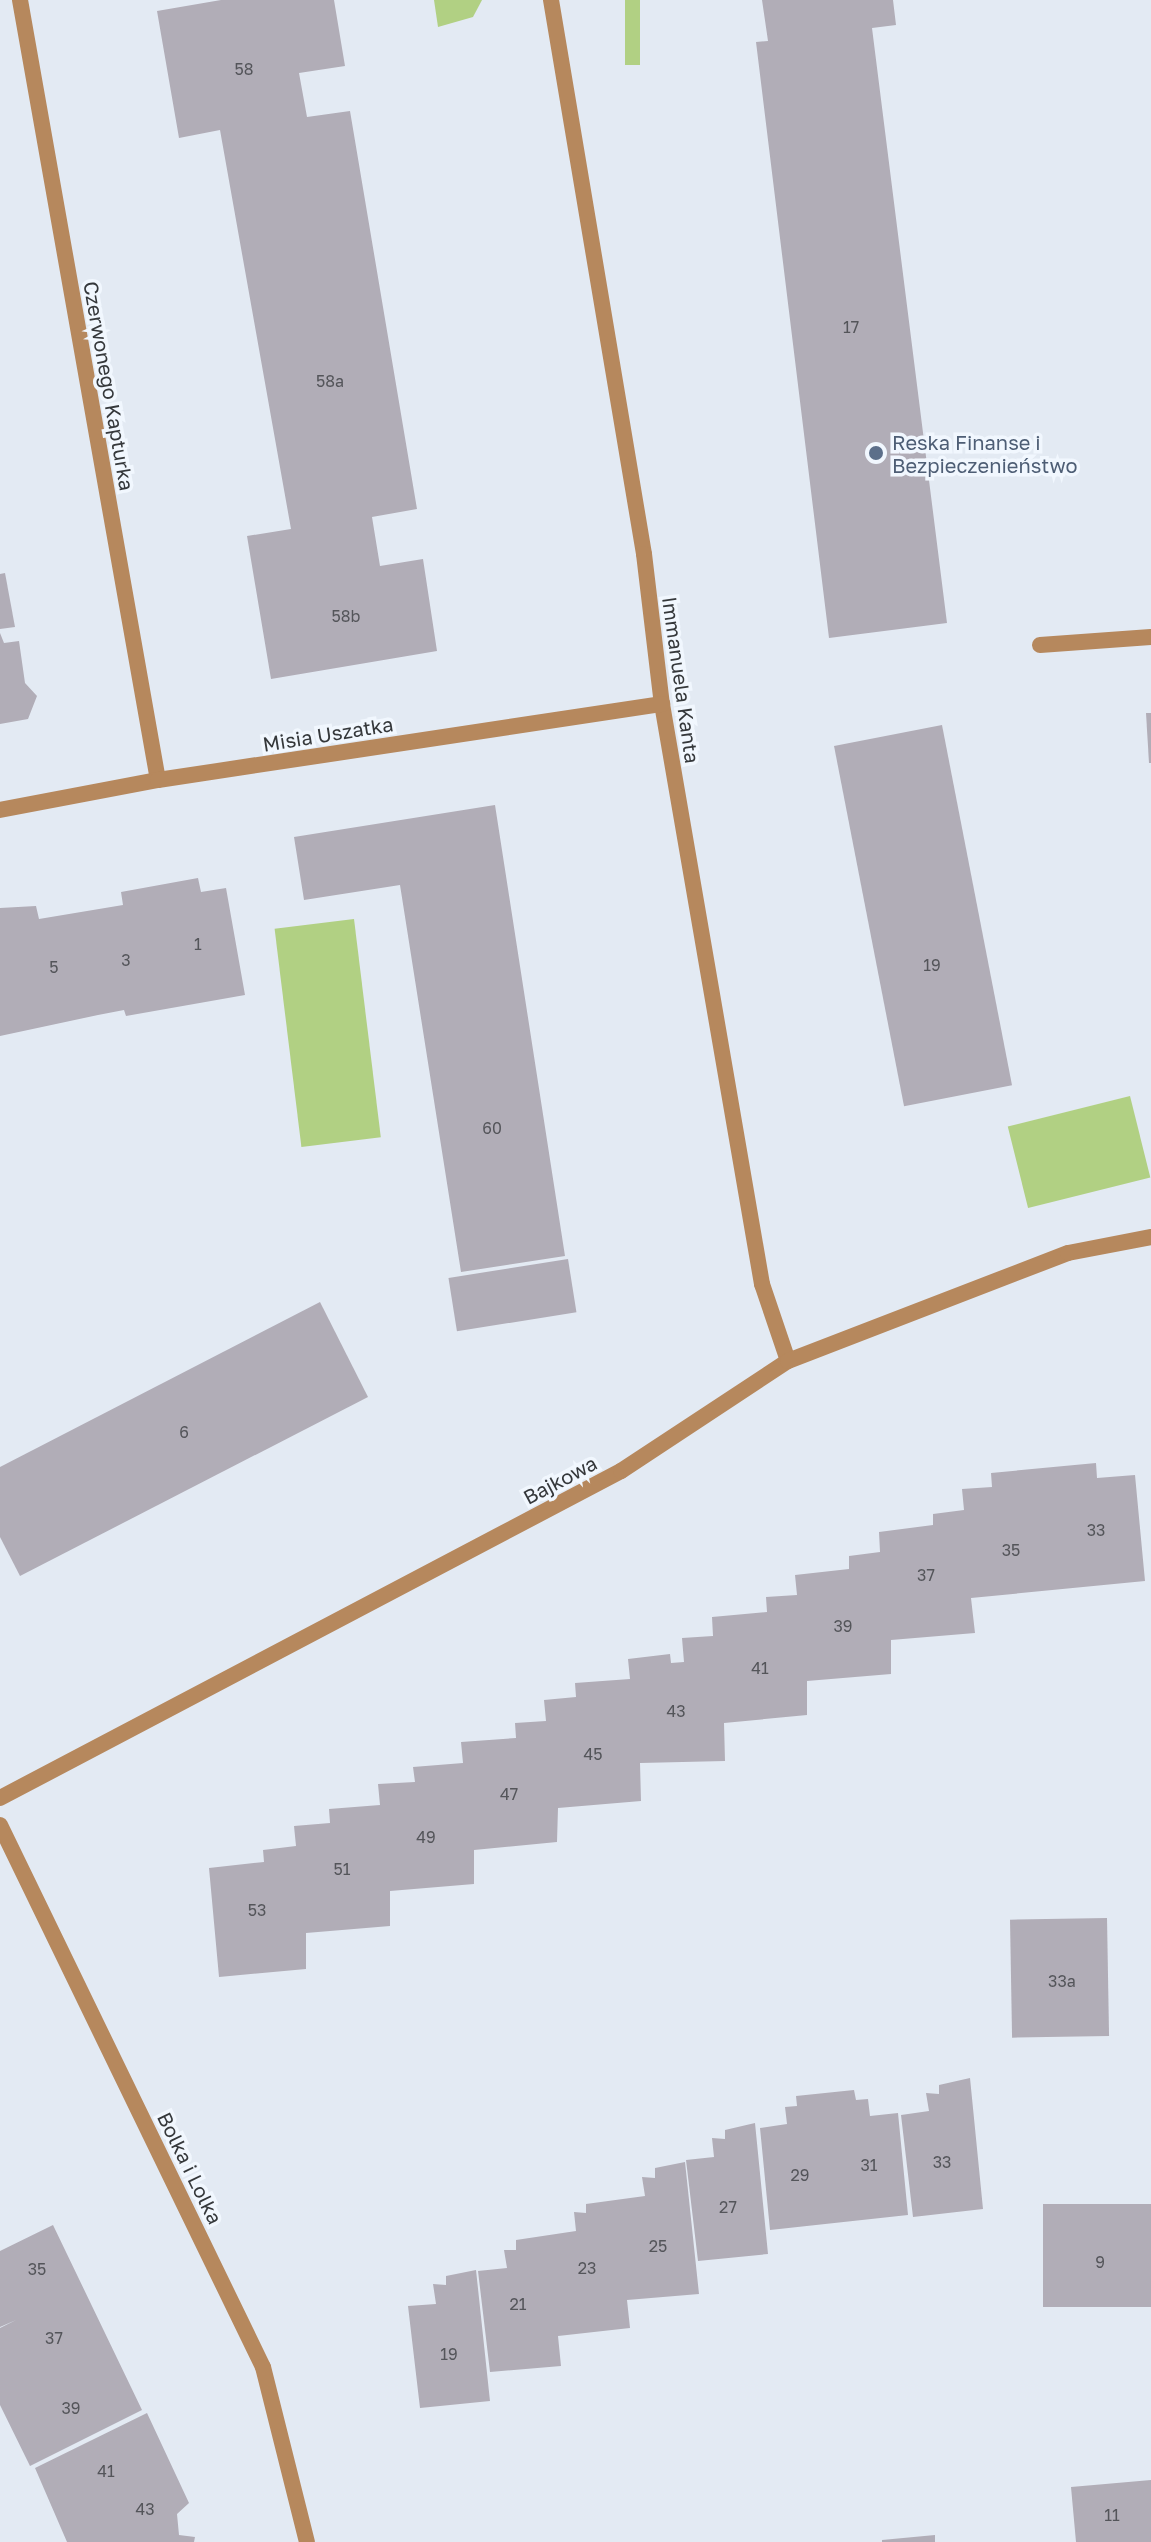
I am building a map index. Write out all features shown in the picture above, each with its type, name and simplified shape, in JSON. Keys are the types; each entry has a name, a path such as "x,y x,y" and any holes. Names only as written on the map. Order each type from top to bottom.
{"street":[{"name":"Czerwonego Kapturka","path":"20,0 158,780"},
{"name":"Immanuela Kanta","path":"551,0 644,554 662,704 762,1284 788,1361"},
{"path":"1040,645 1151,637"},
{"name":"Misia Uszatka","path":"0,810 158,780 662,704"},
{"name":"Bajkowa","path":"0,1798 621,1471 788,1361 1068,1253 1151,1237"},
{"name":"Bolka i Lolka","path":"0,1825 263,2367 307,2542"}],"green space":[{"path":"434,0 482,0 473,17 438,27"},
{"path":"625,0 640,0 640,65 625,65"},
{"path":"354,919 381,1137 301,1147 275,929"},
{"path":"1130,1096 1150,1178 1028,1208 1008,1126"}],"building":[{"path":"221,0 334,0 345,66 299,73 307,117 350,111 417,509 372,517 380,566 423,559 437,651 271,679 247,536 291,529 220,130 179,138 157,11"},
{"path":"762,0 893,0 896,25 872,28 947,623 829,638 756,42 768,41"},
{"path":"5,573 15,627 0,629 0,574"},
{"path":"0,633 4,643 19,641 25,683 37,696 28,719 0,724"},
{"path":"1146,713 1151,713 1151,763 1149,763"},
{"path":"942,725 1012,1085 904,1106 834,746"},
{"path":"495,805 565,1256 461,1272 400,885 304,900 294,837"},
{"path":"198,878 201,892 226,888 245,995 126,1016 124,1010 0,1036 0,908 36,906 39,919 123,905 121,892"},
{"path":"568,1259 576,1312 457,1331 448,1278"},
{"path":"320,1302 368,1397 20,1576 0,1537 0,1467"},
{"path":"1096,1463 1097,1478 1135,1475 1145,1581 971,1598 975,1633 891,1640 891,1674 807,1681 807,1715 724,1723 725,1761 640,1763 641,1801 558,1808 557,1842 474,1850 474,1884 390,1891 390,1926 306,1933 306,1969 219,1977 209,1868 264,1862 263,1850 296,1846 294,1826 330,1823 329,1809 380,1805 378,1784 415,1782 413,1767 463,1763 461,1742 516,1738 515,1723 546,1721 544,1700 576,1697 575,1683 630,1679 628,1659 670,1654 671,1663 684,1662 682,1638 713,1636 712,1617 767,1612 766,1597 797,1595 795,1575 849,1569 849,1556 880,1552 879,1532 933,1525 933,1514 964,1510 962,1489 992,1487 991,1473"},
{"path":"1107,1918 1109,2036 1012,2038 1010,1920"},
{"path":"970,2078 983,2209 913,2217 901,2115 929,2111 926,2093 939,2094 939,2085"},
{"path":"854,2090 856,2100 868,2099 870,2116 898,2113 908,2215 770,2230 760,2128 787,2124 785,2107 797,2106 796,2096"},
{"path":"755,2123 768,2254 698,2261 686,2160 714,2157 712,2138 725,2139 725,2130"},
{"path":"685,2162 699,2294 627,2300 630,2328 558,2336 561,2366 490,2372 478,2271 507,2268 504,2250 516,2250 516,2240 576,2231 574,2212 586,2213 586,2204 645,2196 642,2177 655,2178 655,2168"},
{"path":"1043,2204 1151,2204 1151,2307 1043,2307"},
{"path":"53,2225 142,2410 30,2466 0,2405 0,2328 16,2320 0,2327 0,2251"},
{"path":"476,2270 490,2401 420,2408 408,2306 436,2304 433,2284 446,2285 446,2276"},
{"path":"147,2413 189,2503 177,2514 179,2535 195,2537 194,2542 67,2542 35,2468"},
{"path":"1151,2480 1151,2542 1076,2542 1071,2487"},
{"path":"935,2535 935,2542 882,2542 882,2540"}],"place":[{"name":"Reska Finanse i Bezpieczenieństwo","path":"876,453"}]}
